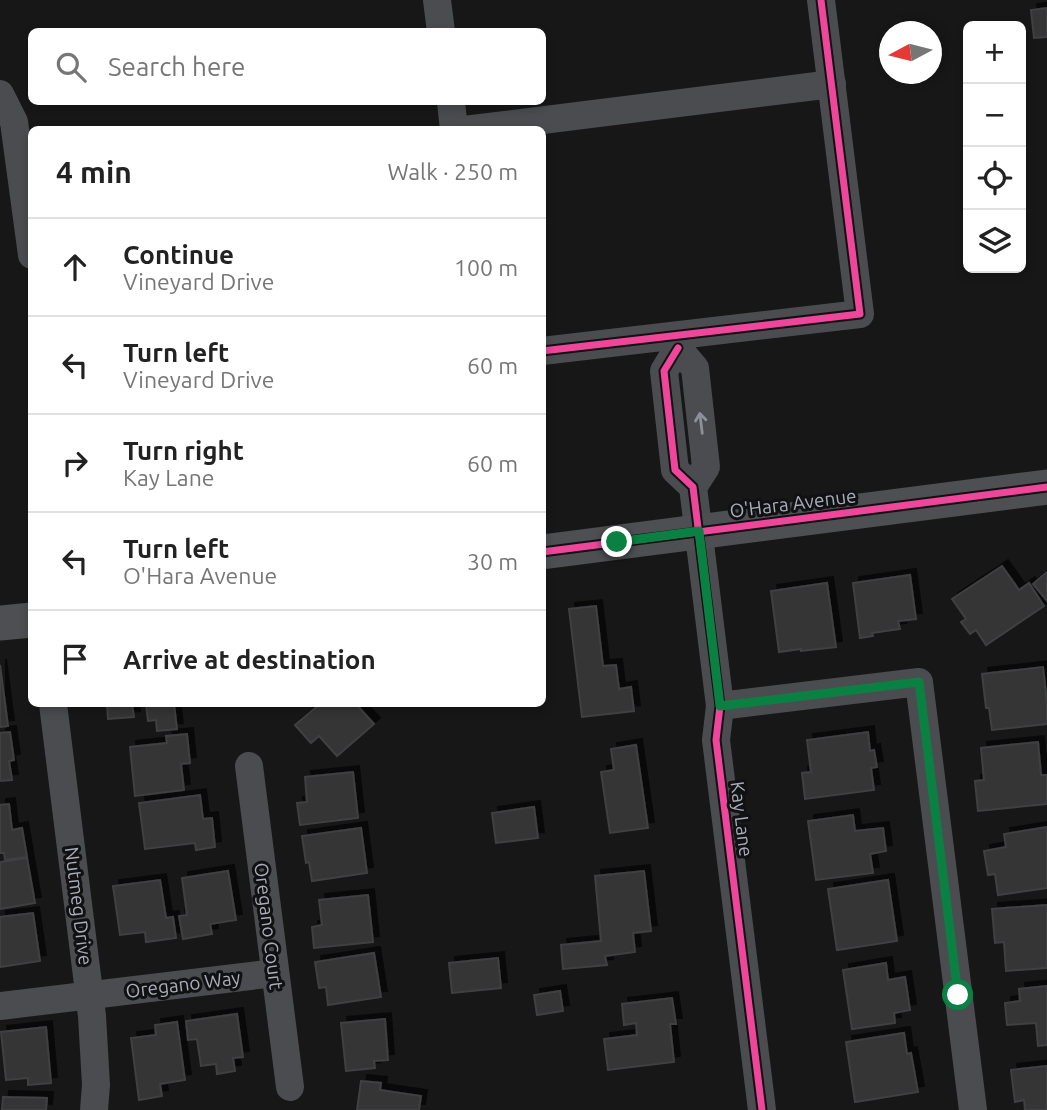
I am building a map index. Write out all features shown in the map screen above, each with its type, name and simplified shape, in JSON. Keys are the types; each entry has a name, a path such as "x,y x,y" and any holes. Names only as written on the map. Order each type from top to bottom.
{"main road":[{"name":"O'Hara Avenue","path":"546,551 1047,487"},
{"path":"0,623 28,620"}],"street":[{"path":"437,0 440,28"},
{"path":"546,351 677,342 860,314 821,0"},
{"path":"496,126 832,84"},
{"path":"0,94 15,122 28,224"},
{"path":"450,105 453,126"},
{"name":"Kay Lane","path":"677,342 664,370 676,470 693,487 699,531 720,706 716,740 762,1110"},
{"path":"720,706 919,682 973,1110"},
{"name":"Nutmeg Drive","path":"53,707 90,995 96,1085 94,1110"},
{"name":"Oregano Court","path":"249,766 290,1087"},
{"name":"Oregano Way","path":"0,1006 275,973"}],"building":[{"path":"1047,8 1047,37 1034,38 1031,10"},
{"path":"1002,566 1019,590 1029,583 1044,606 986,645 976,630 970,634 961,622 966,619 952,599"},
{"path":"1047,572 1047,601 1033,584"},
{"path":"910,575 916,619 898,621 900,629 872,633 873,636 860,638 853,583"},
{"path":"827,583 836,647 779,652 771,591"},
{"path":"596,606 603,666 616,665 619,689 631,687 634,711 582,717 569,609"},
{"path":"0,665 8,726 0,727"},
{"path":"1043,667 1047,724 992,730 982,674"},
{"path":"107,707 132,707 134,717 108,719"},
{"path":"146,707 174,707 177,729 157,731 156,720 148,721"},
{"path":"316,707 359,707 374,724 337,756 319,736 311,743 295,725"},
{"path":"10,732 14,760 9,761 12,780 0,781 0,733"},
{"path":"868,732 870,751 874,750 877,767 871,768 874,790 805,799 802,773 811,772 807,740"},
{"path":"187,734 190,763 181,764 184,790 135,796 130,747 167,743 166,736"},
{"path":"1038,742 1041,775 1047,775 1047,804 978,811 975,781 984,780 981,748"},
{"path":"636,745 648,828 610,833 601,772 614,770 611,749"},
{"path":"353,772 358,818 300,825 297,803 307,802 305,777"},
{"path":"200,795 203,819 212,818 215,847 196,850 195,843 145,849 139,803"},
{"path":"9,804 12,830 22,828 27,857 5,860 4,853 0,853 0,805"},
{"path":"534,807 538,838 496,843 492,813"},
{"path":"853,815 855,831 883,828 886,851 870,854 873,873 816,880 808,821"},
{"path":"1047,827 1047,888 998,895 995,874 988,875 984,851 1006,847 1004,834"},
{"path":"361,828 367,873 312,881 302,836"},
{"path":"27,858 35,903 0,909 0,862"},
{"path":"228,871 236,920 210,924 212,934 183,939 179,916 187,915 182,878"},
{"path":"644,871 651,931 633,933 635,952 605,956 607,965 563,969 561,945 601,941 595,876"},
{"path":"160,880 166,918 173,917 176,938 146,942 145,932 120,935 113,886"},
{"path":"888,880 897,941 837,950 828,889"},
{"path":"368,895 373,942 314,948 312,927 322,925 319,900"},
{"path":"1047,905 1047,968 1006,971 1004,942 995,943 992,909"},
{"path":"33,913 40,961 0,967 0,917"},
{"path":"374,953 381,997 328,1005 326,987 319,988 315,962"},
{"path":"498,958 501,988 452,993 449,963"},
{"path":"886,963 888,980 905,977 910,1010 894,1013 895,1023 852,1029 843,970"},
{"path":"1047,986 1047,1045 1038,1046 1036,1023 1007,1025 1005,1003 1020,1001 1019,989"},
{"path":"560,991 563,1011 537,1015 534,995"},
{"path":"672,998 676,1024 670,1024 674,1062 608,1070 604,1039 637,1035 636,1023 624,1025 622,1004"},
{"path":"237,1014 243,1057 233,1058 235,1071 217,1074 216,1064 201,1066 197,1039 188,1040 186,1021"},
{"path":"385,1019 388,1060 374,1061 375,1068 346,1071 341,1023"},
{"path":"177,1022 185,1080 160,1084 162,1096 139,1100 131,1038 156,1035 155,1025"},
{"path":"46,1027 51,1083 28,1085 28,1078 6,1080 1,1032"},
{"path":"904,1033 907,1054 911,1053 918,1092 855,1102 846,1042"},
{"path":"1047,1066 1047,1110 1025,1110 1024,1100 1015,1102 1011,1070"},
{"path":"361,1081 381,1083 380,1090 421,1096 419,1110 357,1110"},
{"path":"3,1097 47,1098 46,1110 2,1110"}],"cycle path":[{"path":"546,351 860,314 821,0"},
{"path":"678,348 664,371 675,470 693,487 720,706 716,740 762,1110"},
{"path":"546,551 1047,487"}],"route":[{"path":"617,542 699,531 720,706 919,682 958,995"}]}
